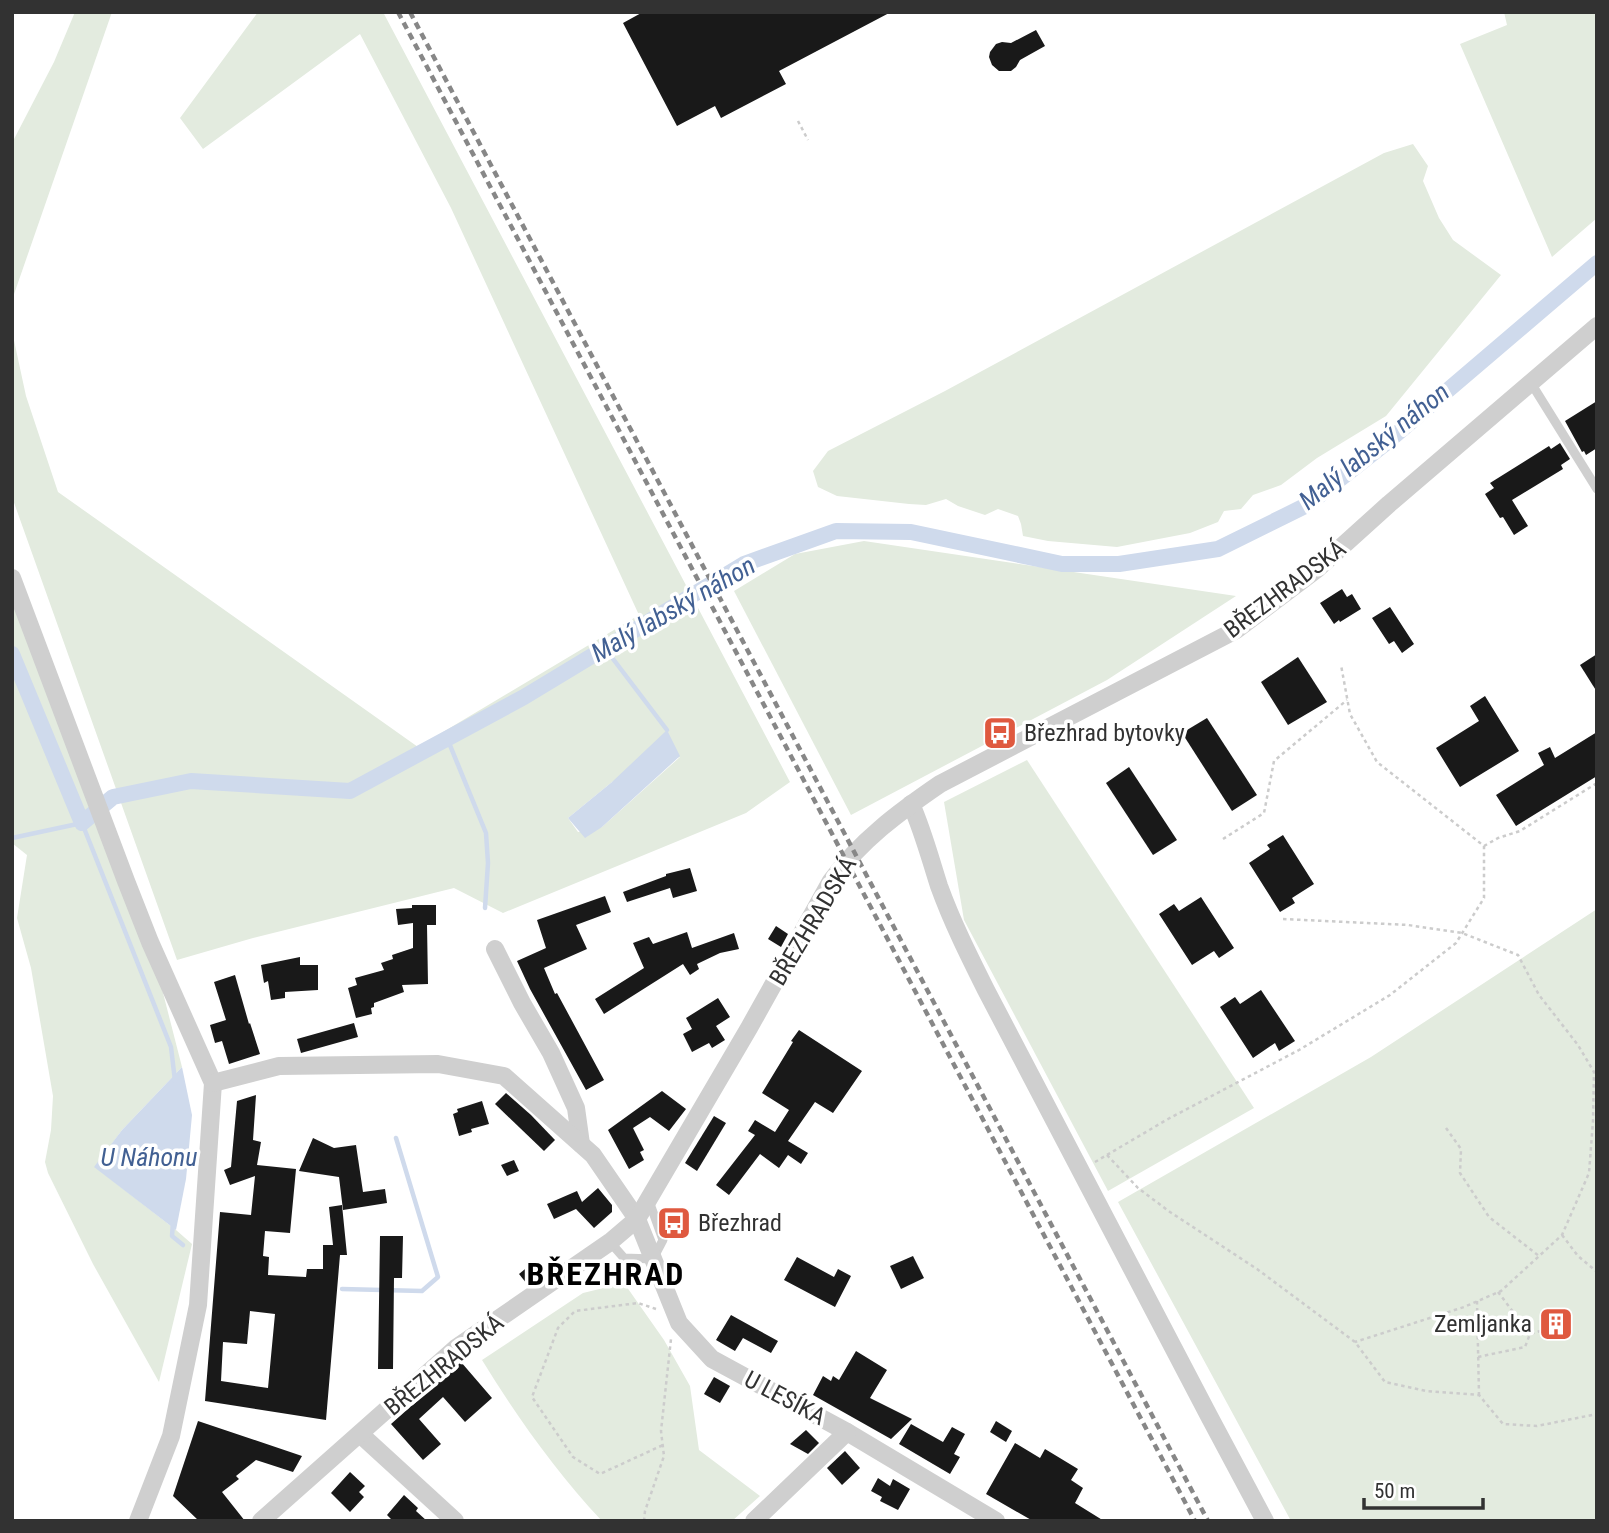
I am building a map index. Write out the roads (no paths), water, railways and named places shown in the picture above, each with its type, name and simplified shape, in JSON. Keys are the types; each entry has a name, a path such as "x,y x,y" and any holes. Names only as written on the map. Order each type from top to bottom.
{"street":[{"name":"BŘEZHRADSKÁ","path":"261,1521 456,1349 610,1242 637,1219 831,881 854,852 875,832 940,785 1236,631 1317,569 1597,326"},
{"path":"12,579 150,942 213,1083 198,1305 171,1436 138,1521"},
{"path":"911,804 924,834 939,886 956,930 1265,1521"},
{"path":"495,949 551,1053 576,1108 581,1144"},
{"name":"U LESÍKA","path":"213,1083 279,1066 438,1064 504,1076 593,1155 637,1219 679,1322 712,1359 847,1432 996,1521"},
{"path":"754,1521 847,1432"},
{"path":"360,1434 455,1521"}],"lane":[{"path":"1531,383 1597,489"},
{"path":"610,1242 624,1258 653,1259 663,1240 648,1199"}],"water":[{"path":"667,730 680,756 602,827 585,838 568,818 612,782"},
{"name":"U Náhonu","path":"182,1067 192,1115 186,1179 176,1230 94,1167 122,1130"}],"waterway":[{"name":"Malý labský náhon","path":"12,654 82,823 113,797 191,781 350,791 524,697 744,564 836,531 911,532 1062,564 1119,564 1218,549 1307,505 1386,443 1597,263"},
{"path":"604,647 667,730"},
{"path":"447,738 486,833 488,863 485,908"},
{"path":"12,838 82,823 171,1047 175,1081"},
{"path":"342,1289 422,1291 438,1277 396,1138"},
{"path":"173,1222 172,1236 183,1245"}],"railway":[{"path":"398,12 1195,1521"},
{"path":"410,12 1208,1521"}],"place":[{"name":"Březhrad bytovky","path":"1000,733"},
{"name":"Březhrad","path":"674,1223"},
{"name":"Zemljanka","path":"1556,1324"}],"district":[{"name":"BŘEZHRAD","path":"606,1274"}]}
